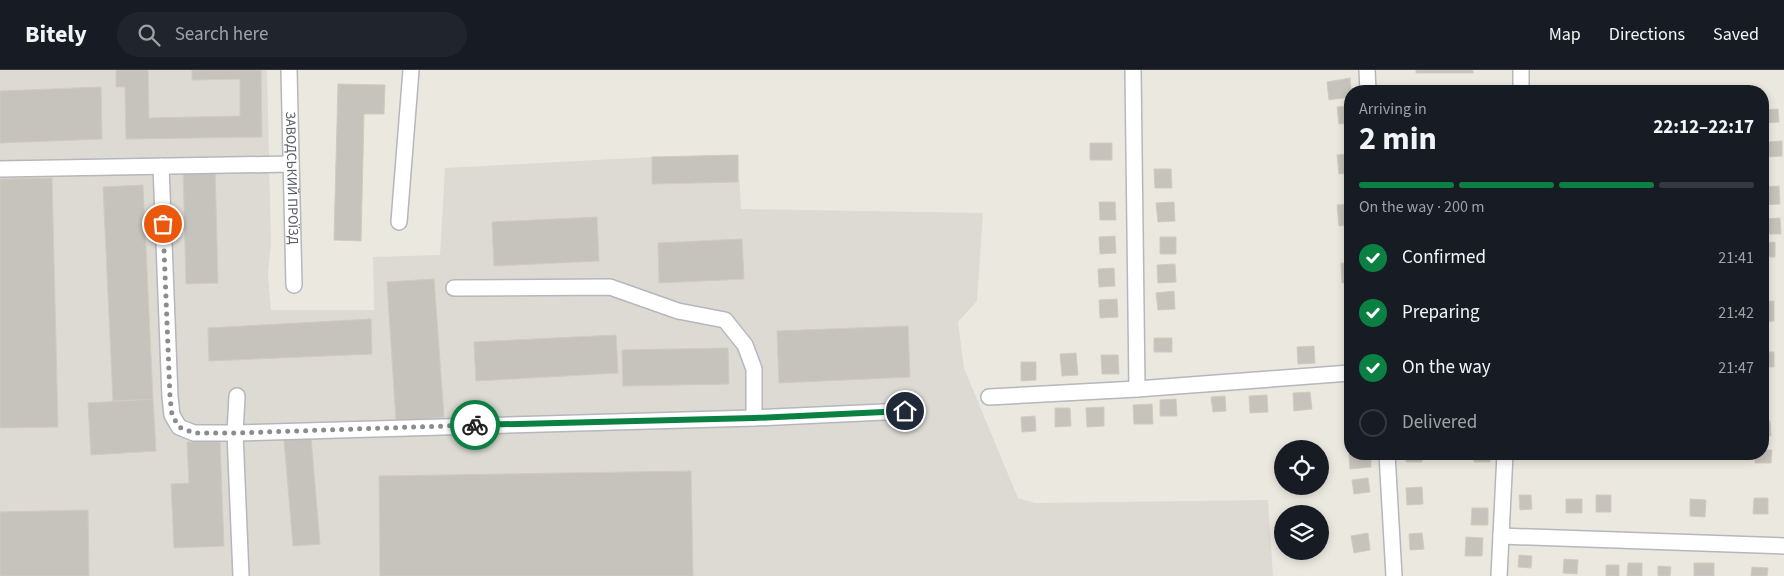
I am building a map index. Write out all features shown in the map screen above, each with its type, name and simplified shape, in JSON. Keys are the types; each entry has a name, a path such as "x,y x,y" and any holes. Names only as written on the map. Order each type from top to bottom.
{"street":[{"name":"ЗАВОДСЬКИЙ ПРОЇЗД","path":"290,70 294,285"},
{"path":"399,222 411,70"},
{"path":"1132,70 1137,389"},
{"path":"1367,70 1368,85"},
{"path":"1521,85 1522,70"},
{"path":"0,169 291,164"},
{"path":"161,166 172,415 179,427 194,433 754,418 905,411"},
{"path":"454,288 610,287 678,311 725,320 746,345 754,369 754,418"},
{"path":"989,397 1137,389 1344,373"},
{"path":"237,396 235,433 241,576"},
{"path":"1387,460 1394,576"},
{"path":"1499,576 1505,460"},
{"path":"1501,536 1784,546"}],"shaded area":[{"path":"0,70 267,70 271,243 268,275 271,310 374,310 373,257 440,255 445,168 652,157 738,155 741,209 983,213 977,301 958,322 964,368 1018,498 1035,503 1268,500 1273,576 0,576"}],"building":[{"path":"116,70 148,70 149,118 240,116 240,79 192,80 192,70 261,70 262,137 126,139 125,87 116,87"},
{"path":"1416,70 1473,70 1473,73 1416,73"},
{"path":"1350,78 1351,85 1344,85 1344,98 1329,100 1327,82"},
{"path":"338,84 385,85 384,114 364,114 361,241 334,240"},
{"path":"101,87 102,139 0,143 0,91"},
{"path":"1344,106 1344,124 1339,124 1337,107"},
{"path":"1778,109 1779,122 1769,123 1769,110"},
{"path":"1782,141 1782,156 1769,157 1769,142"},
{"path":"1090,143 1112,143 1112,160 1090,160"},
{"path":"1344,154 1344,174 1339,174 1337,155"},
{"path":"738,155 738,182 652,184 652,157"},
{"path":"215,166 218,283 186,284 183,167"},
{"path":"1154,169 1171,169 1172,188 1155,188"},
{"path":"52,178 58,427 0,428 0,179"},
{"path":"143,185 153,399 113,401 103,187"},
{"path":"1779,186 1780,204 1769,205 1769,187"},
{"path":"1099,202 1115,202 1116,220 1100,220"},
{"path":"1174,202 1175,221 1158,222 1156,203"},
{"path":"1344,204 1344,226 1339,226 1337,205"},
{"path":"597,217 599,261 494,266 492,222"},
{"path":"1780,218 1781,234 1769,234 1769,219"},
{"path":"1115,236 1116,253 1100,254 1099,237"},
{"path":"1160,237 1176,237 1176,254 1160,254"},
{"path":"742,239 744,279 659,283 658,243"},
{"path":"1769,242 1775,242 1775,257 1769,257"},
{"path":"1341,263 1344,263 1344,283 1342,283"},
{"path":"1175,264 1176,282 1158,283 1157,265"},
{"path":"1114,268 1115,286 1099,287 1098,269"},
{"path":"434,279 444,417 396,421 387,282"},
{"path":"1174,291 1175,309 1158,310 1156,293"},
{"path":"1117,299 1118,317 1100,318 1099,300"},
{"path":"1769,301 1774,301 1774,321 1769,321"},
{"path":"371,319 372,354 209,361 208,328"},
{"path":"908,326 910,377 779,383 777,331"},
{"path":"616,335 618,373 476,381 474,342"},
{"path":"1154,338 1172,338 1172,352 1154,352"},
{"path":"1314,346 1315,363 1298,364 1297,347"},
{"path":"728,348 729,384 623,386 622,350"},
{"path":"1769,352 1774,352 1774,367 1769,367"},
{"path":"1076,353 1078,375 1062,376 1060,354"},
{"path":"1101,355 1118,355 1119,374 1102,374"},
{"path":"1021,362 1036,362 1036,380 1021,381"},
{"path":"1310,392 1312,409 1294,411 1293,393"},
{"path":"1267,395 1268,412 1250,413 1249,396"},
{"path":"1225,396 1226,411 1213,412 1211,397"},
{"path":"153,399 156,451 91,455 88,403"},
{"path":"1176,399 1177,416 1160,416 1160,400"},
{"path":"1152,404 1153,424 1134,424 1133,405"},
{"path":"1104,407 1104,426 1087,427 1086,408"},
{"path":"1055,408 1070,408 1071,426 1055,427"},
{"path":"1035,416 1036,431 1022,432 1021,417"},
{"path":"1769,421 1770,421 1771,436 1769,436"},
{"path":"311,437 320,544 293,546 284,440"},
{"path":"220,441 224,546 174,548 171,484 189,483 187,442"},
{"path":"1769,450 1772,450 1771,463 1755,463 1755,460 1769,460"},
{"path":"1349,460 1371,460 1371,467 1350,469"},
{"path":"1406,460 1422,460 1422,462 1406,462"},
{"path":"1474,460 1490,460 1490,462 1474,462"},
{"path":"691,471 693,576 380,576 379,476"},
{"path":"1368,478 1370,492 1354,494 1352,480"},
{"path":"1422,487 1423,504 1407,505 1406,488"},
{"path":"1519,495 1531,495 1532,509 1520,510"},
{"path":"1596,495 1611,495 1611,512 1596,512"},
{"path":"1754,498 1768,498 1768,514 1753,514"},
{"path":"1566,499 1582,499 1582,513 1566,513"},
{"path":"1690,499 1706,500 1705,517 1690,516"},
{"path":"1472,508 1488,508 1488,525 1471,525"},
{"path":"88,510 89,576 0,576 0,512"},
{"path":"1368,533 1370,550 1354,553 1351,536"},
{"path":"1422,533 1424,549 1410,550 1409,534"},
{"path":"1466,537 1483,538 1482,556 1465,556"},
{"path":"1519,555 1532,556 1531,568 1518,567"},
{"path":"1564,559 1578,560 1577,574 1563,573"},
{"path":"1628,563 1642,563 1642,576 1627,576"},
{"path":"1694,563 1714,563 1714,576 1694,576"},
{"path":"1606,565 1619,565 1619,576 1606,576"},
{"path":"1658,566 1671,567 1670,576 1658,576"},
{"path":"1752,567 1768,568 1767,576 1751,576"}],"way so far":[{"path":"163,224 170,397 172,415 179,427 194,433 235,433 475,425"}],"route":[{"path":"475,425 754,418 905,411"}]}
